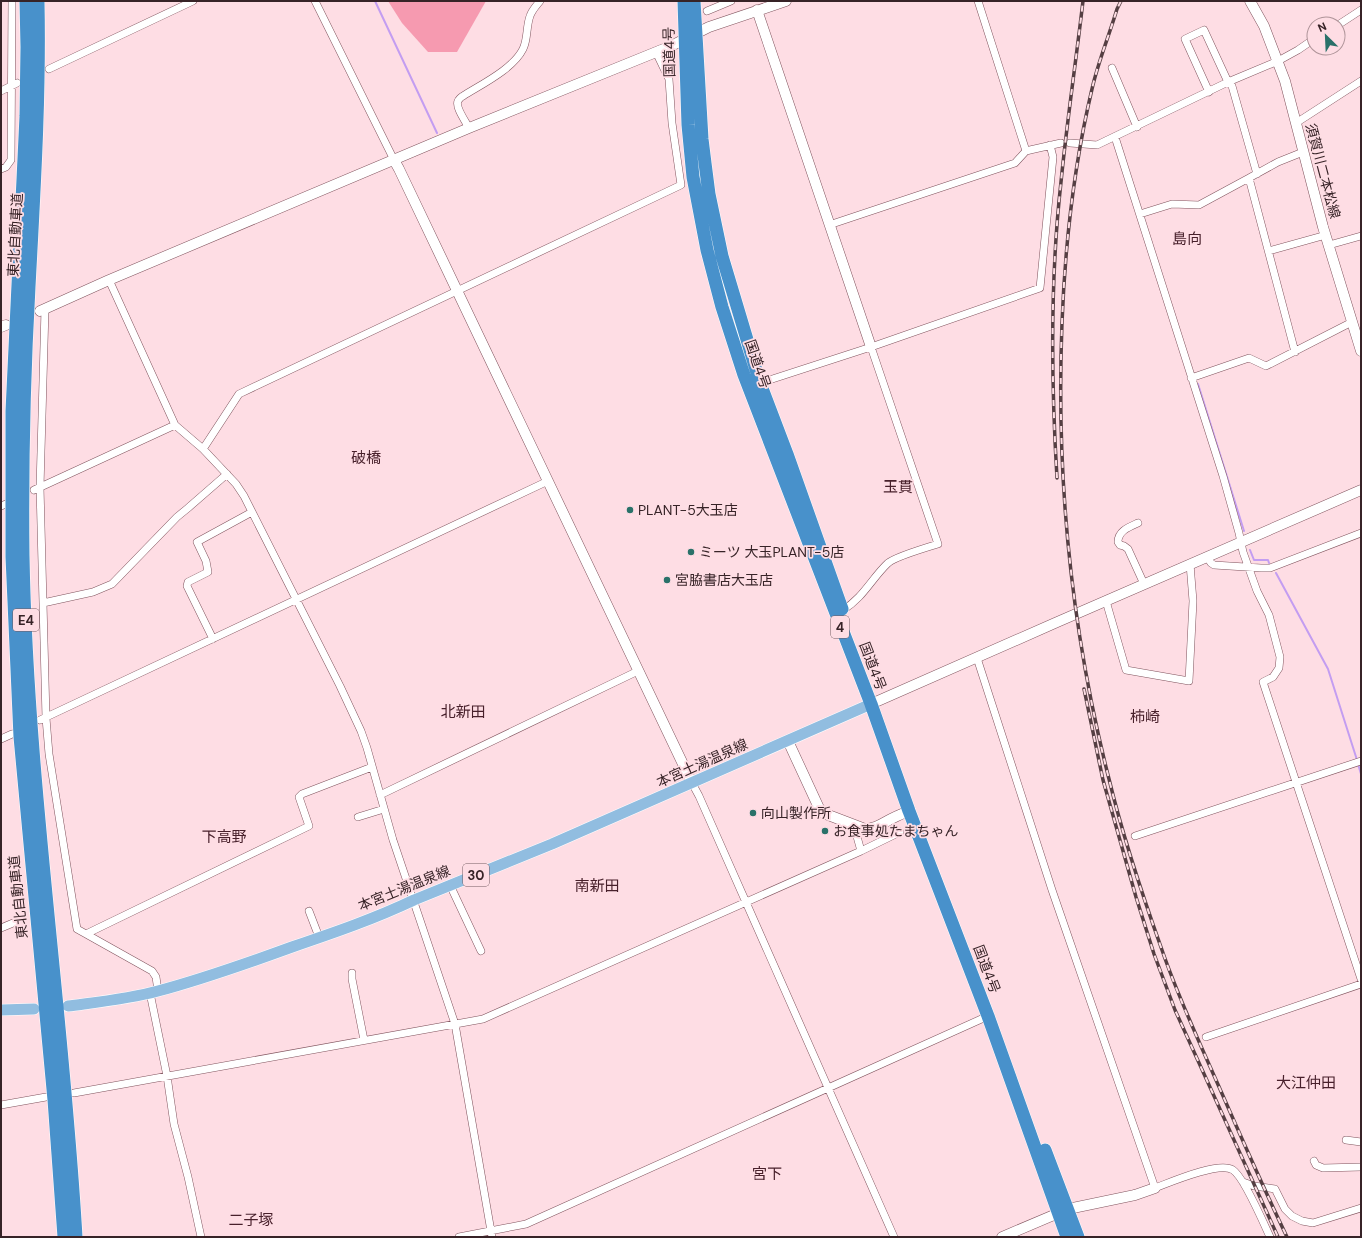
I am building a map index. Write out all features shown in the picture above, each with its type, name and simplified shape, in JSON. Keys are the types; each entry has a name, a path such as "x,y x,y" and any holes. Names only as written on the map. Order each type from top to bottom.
{"highway":[{"name":"東北自動車道","path":"26,1 26,116 12,411 12,565 20,737 54,1100 64,1237"},
{"name":"東北自動車道","path":"38,1 38,113 24,402 23,556 32,748 65,1098 76,1237"},
{"name":"国道4号","path":"684,1 691,35 702,139 711,202 722,256 760,383 788,454 843,610 875,703 909,811 1063,1211 1078,1237"},
{"name":"国道4号","path":"694,1 691,35 688,126 693,177 707,250 719,296 744,375 875,703 990,1007 1063,1211 1067,1237"}],"main road":[{"name":"本宮土湯温泉線","path":"68,1006 154,992 251,962 319,938 392,910 552,844 875,703"},
{"path":"1,1010 34,1009"}],"street":[{"path":"1,169 11,160 10,87 12,1"},
{"path":"48,69 193,1"},
{"path":"315,1 458,291 638,672 699,796 894,1237"},
{"path":"469,128 460,113 457,103 458,100 501,72 514,61 523,49 532,10 540,1"},
{"path":"707,11 731,1"},
{"path":"202,1237 174,1124 154,992 156,977 152,971 77,929 43,719 43,603 38,489 43,310 109,280 469,128 671,46 709,27 761,6 786,1"},
{"path":"978,1 1026,152"},
{"name":"須賀川二本松線","path":"1250,1 1264,26 1285,81 1326,235 1361,351"},
{"path":"761,6 783,85 829,225 938,544 889,562 853,604 843,610"},
{"path":"1346,20 1361,10"},
{"path":"1209,92 1185,39 1204,30 1228,82 1232,86 1257,174"},
{"path":"1070,143 1097,145 1228,82 1278,61 1306,44"},
{"path":"203,449 239,394 681,185 672,123 669,79 656,52"},
{"path":"1112,68 1137,127"},
{"path":"1,92 17,83"},
{"path":"1296,123 1359,83 1361,92"},
{"path":"1115,137 1223,476 1249,568 1257,591 1269,615 1280,657 1279,668 1273,677 1263,682 1361,979"},
{"path":"829,225 1014,163 1026,152 1061,143"},
{"path":"760,383 871,347 1040,288 1053,157 1050,145"},
{"path":"1140,214 1172,204 1199,205 1278,162 1303,152"},
{"path":"1249,178 1296,352"},
{"path":"1269,251 1326,235"},
{"path":"1329,245 1361,236"},
{"path":"109,280 175,424 203,449 227,474 244,496 297,599 361,731 393,840 455,1024 492,1234"},
{"path":"1191,378 1250,358 1266,366 1296,352 1352,322"},
{"path":"38,489 175,424"},
{"path":"43,603 94,592 112,584 177,517 227,474"},
{"path":"43,719 548,481"},
{"path":"875,703 1361,490"},
{"path":"212,639 187,586 188,582 208,572 206,561 197,542 252,512"},
{"path":"1138,523 1124,530 1118,536 1118,542 1120,545 1128,549 1144,584"},
{"path":"1207,557 1214,565 1270,568 1361,533"},
{"path":"1106,601 1126,670 1189,681 1193,601 1190,564"},
{"path":"977,658 1052,890 1155,1188"},
{"path":"380,795 638,672"},
{"path":"1,739 12,734"},
{"path":"788,741 819,808 823,813 855,826 871,829 909,811"},
{"path":"1135,836 1359,761"},
{"path":"86,934 309,826 299,797 302,794 372,767"},
{"path":"358,816 384,809"},
{"path":"855,826 861,851"},
{"path":"74,1093 482,1020 861,851 900,832"},
{"path":"450,885 481,951"},
{"path":"309,911 319,938"},
{"path":"1,928 13,923"},
{"path":"352,973 364,1040"},
{"path":"1206,1037 1361,984"},
{"path":"459,1237 492,1234 526,1224 988,1016"},
{"path":"1,1105 46,1097"},
{"path":"1346,1140 1361,1142"},
{"path":"1314,1161 1323,1168 1361,1167"},
{"path":"1002,1237 1063,1211 1135,1195 1194,1173 1223,1167 1234,1170 1243,1182 1270,1237"},
{"path":"1243,1182 1254,1186 1275,1189 1285,1209 1292,1216 1302,1221 1314,1223 1361,1208"}],"shaded area":[{"path":"388,1 486,1 457,52 428,52 402,23"}],"waterway":[{"path":"375,1 437,133"},
{"path":"1198,384 1244,531"},
{"path":"1250,550 1254,560 1268,560 1269,563"},
{"path":"1276,573 1328,669 1357,760"},
{"path":"1358,764 1361,774"}],"railway":[{"path":"1057,478 1053,367 1053,293 1057,219 1083,1"},
{"path":"1121,1 1097,69 1092,89 1075,176 1065,264 1062,323 1061,438 1064,495 1076,610 1096,723 1114,801 1147,908 1174,983 1287,1237"},
{"path":"1084,689 1103,780 1136,897 1154,954 1175,1010 1278,1237"}],"place":[{"name":"PLANT-5大玉店","path":"630,510"},
{"name":"ミーツ 大玉PLANT-5店","path":"691,552"},
{"name":"宮脇書店大玉店","path":"667,580"},
{"name":"向山製作所","path":"753,813"},
{"name":"お食事処たまちゃん","path":"825,831"}],"district":[{"name":"島向","path":"1187,239"},
{"name":"破橋","path":"366,458"},
{"name":"玉貫","path":"898,487"},
{"name":"北新田","path":"463,712"},
{"name":"柿崎","path":"1145,717"},
{"name":"下高野","path":"224,837"},
{"name":"南新田","path":"597,886"},
{"name":"大江仲田","path":"1306,1083"},
{"name":"宮下","path":"767,1174"},
{"name":"二子塚","path":"251,1220"}]}
